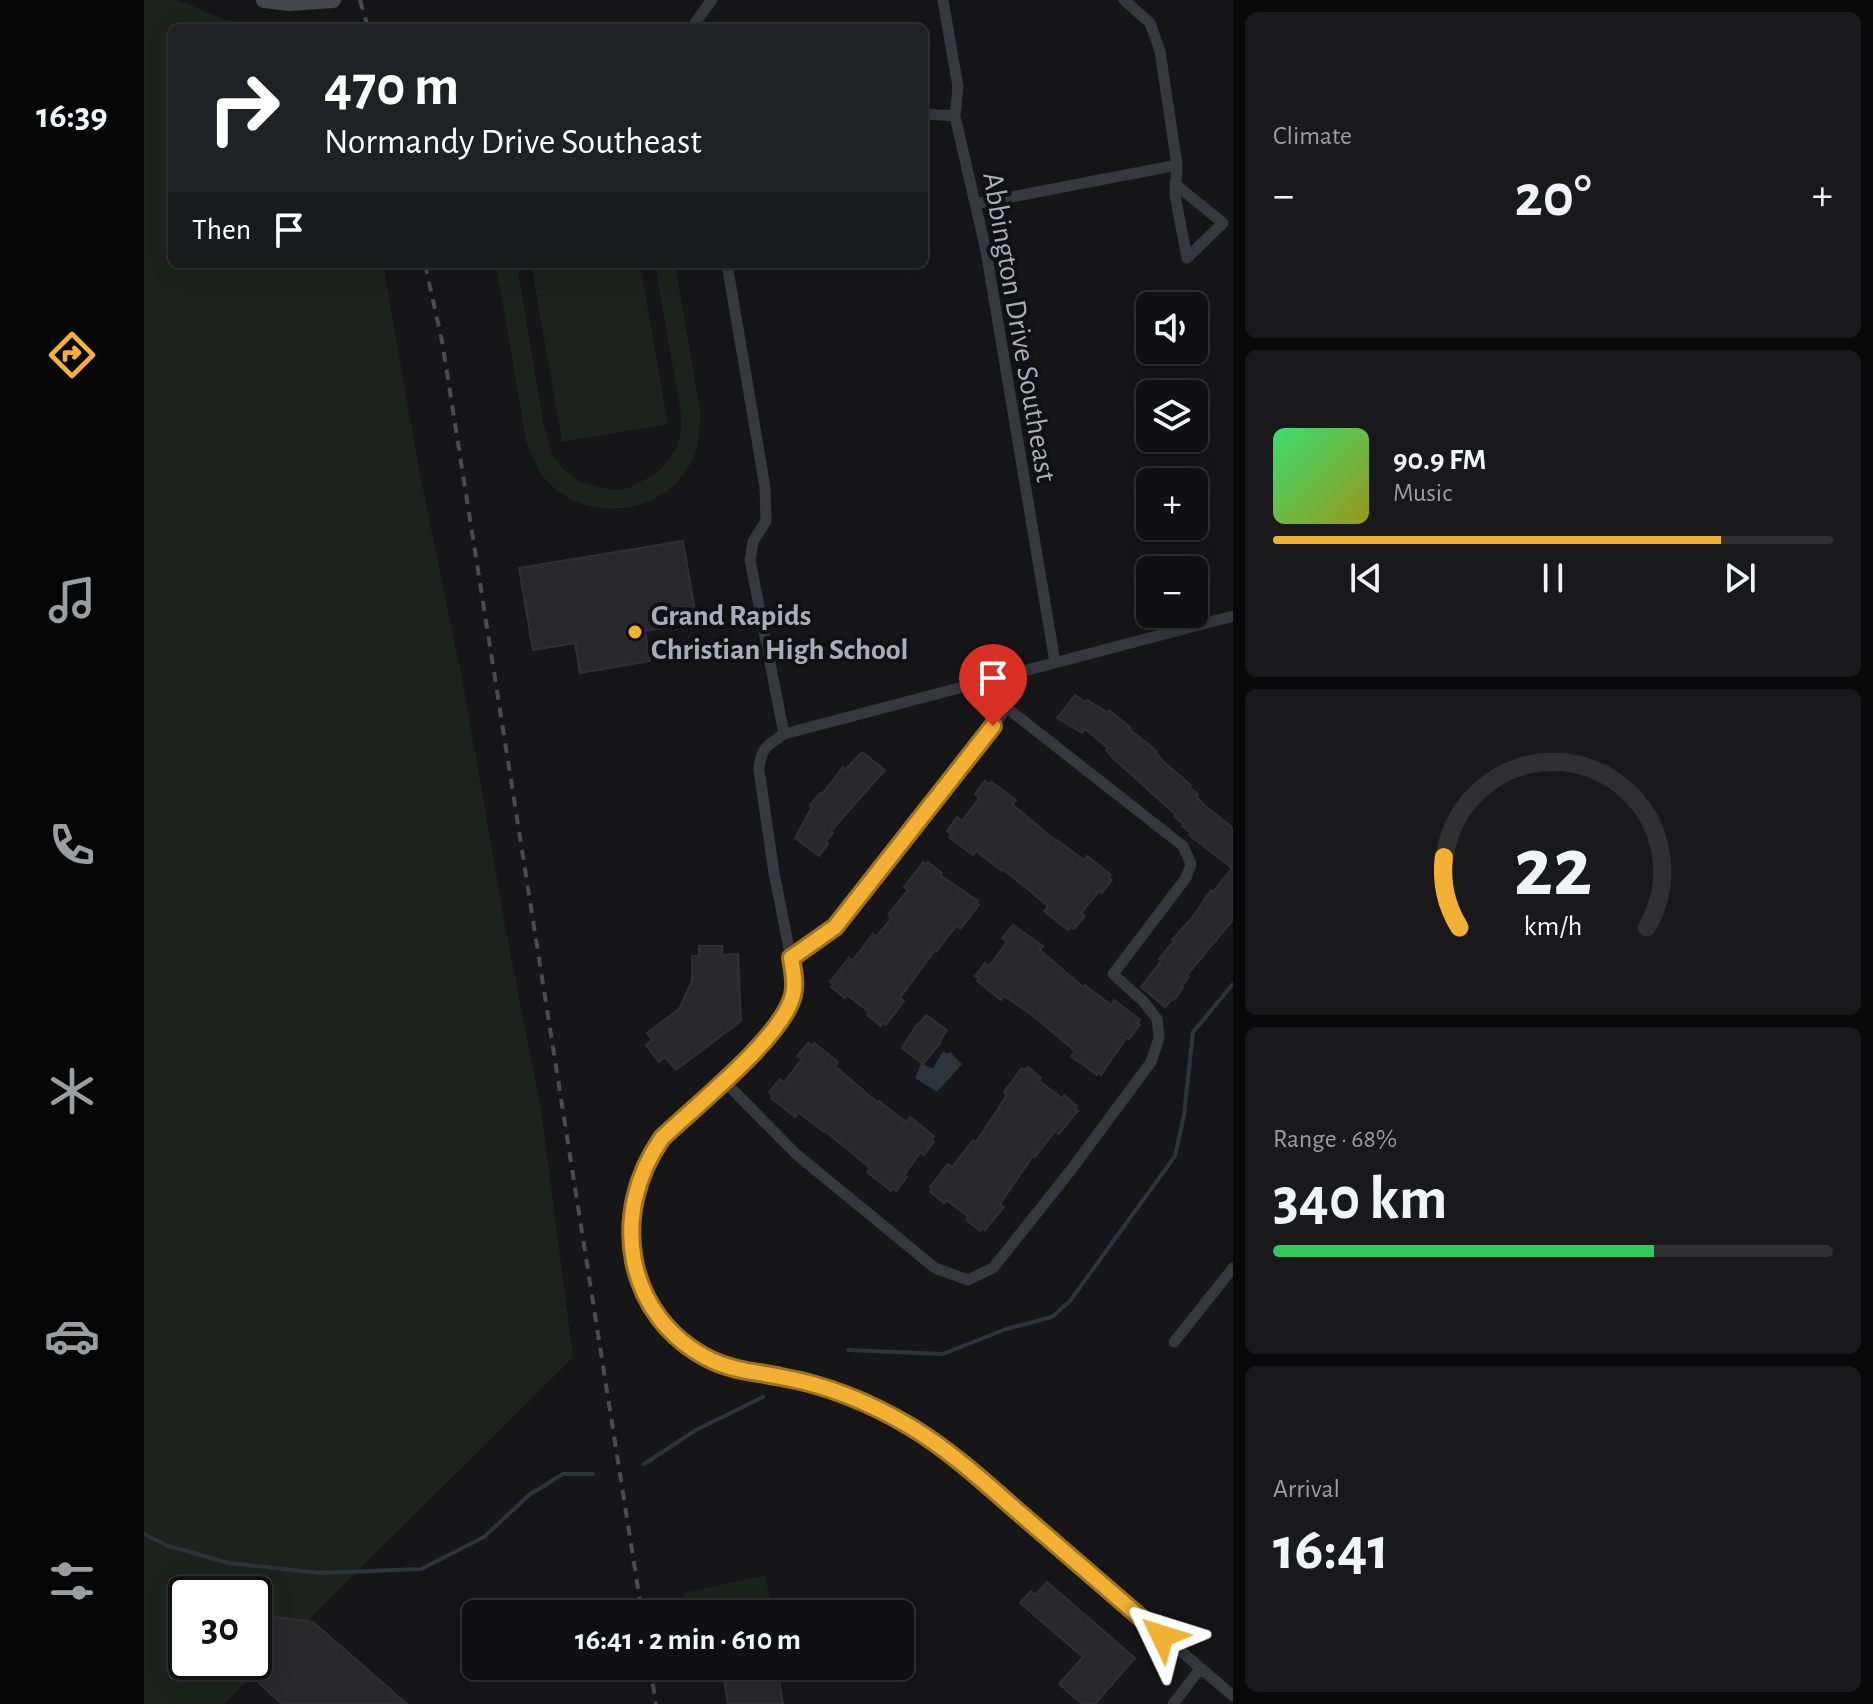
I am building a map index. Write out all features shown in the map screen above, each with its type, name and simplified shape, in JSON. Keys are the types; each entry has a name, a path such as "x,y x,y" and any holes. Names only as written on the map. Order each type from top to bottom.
{"main road":[{"path":"270,1 333,0"}],"street":[{"path":"694,24 712,0"},
{"name":"Abbington Drive Southeast","path":"943,0 958,87 955,116 986,251 1055,662"},
{"path":"1124,0 1150,23 1160,51 1177,165 1175,184 1175,195 1187,258 1223,223 1175,184"},
{"path":"928,114 955,116"},
{"path":"975,204 1177,165"},
{"path":"728,268 765,487 766,521 753,542 750,560 784,734"},
{"path":"1233,616 784,734 769,744 759,756 759,770 774,873 791,958 794,994 780,1023 748,1058 662,1138 644,1166 635,1192 629,1231 635,1271 659,1317 695,1350 725,1366 809,1383 838,1393 913,1428 958,1459 1233,1696"},
{"path":"723,1080 796,1154 935,1268 968,1280 993,1268 1151,1062 1159,1038 1157,1019 1144,1002 1113,974 1186,878 1191,864 1183,846 1007,708 997,678"},
{"path":"791,958 835,927 1007,708"},
{"path":"1174,1342 1233,1268"},
{"path":"1173,1704 1200,1669"}],"shaded area":[{"path":"144,0 178,0 225,20 253,24 168,24 168,268 384,268 541,1108 573,1357 272,1656 272,1576 168,1576 168,1680 248,1680 224,1704 144,1704"},
{"path":"497,268 518,268 543,421 552,454 564,470 579,481 612,490 629,488 655,474 667,463 677,446 681,414 656,268 676,268 700,410 695,453 684,474 669,490 650,501 606,509 584,505 564,495 546,480 526,441"},
{"path":"532,268 641,268 668,424 562,442"},
{"path":"943,1051 950,1052 962,1064 937,1092 915,1078 921,1064 933,1068"},
{"path":"765,1575 770,1600 685,1600 684,1593"}],"building":[{"path":"683,541 697,623 645,631 650,661 580,673 575,643 533,650 519,568"},
{"path":"1075,695 1107,712 1109,710 1131,728 1191,785 1189,787 1198,794 1196,796 1204,805 1233,828 1233,920 1187,975 1189,977 1174,1000 1165,1007 1141,987 1172,940 1232,868 1189,835 1191,833 1175,814 1114,759 1106,750 1108,748 1085,729 1082,733 1057,718"},
{"path":"862,752 885,770 831,831 828,844 819,856 795,838 812,807 810,805 843,767 846,769"},
{"path":"985,781 992,782 1016,800 1012,804 1056,841 1084,860 1087,856 1111,875 1109,878 1112,880 1081,913 1085,916 1074,929 1071,927 1068,930 1044,911 1048,906 1003,869 976,851 973,855 949,837 951,834 947,831 957,817 962,821 979,798 975,794"},
{"path":"923,862 928,862 942,873 940,875 978,901 976,903 979,905 960,929 956,926 934,951 900,998 904,1001 886,1025 883,1023 881,1026 867,1015 869,1012 831,987 833,984 830,982 849,958 852,961 873,934 876,937 891,918 888,915 908,890 904,887"},
{"path":"1013,925 1043,946 1040,950 1083,987 1085,985 1111,1005 1114,1000 1140,1020 1137,1023 1140,1025 1129,1039 1127,1037 1101,1075 1071,1056 1075,1051 1032,1015 1004,996 1001,1000 977,981 979,979 975,976 985,963 989,966 1007,942 1002,938"},
{"path":"699,946 722,946 722,955 738,954 741,1021 676,1070 665,1057 659,1062 646,1045 652,1040 647,1033 679,1009 692,981 692,956 699,956"},
{"path":"926,1015 947,1030 923,1064 902,1048"},
{"path":"808,1043 812,1046 814,1043 838,1062 835,1066 878,1103 906,1122 910,1117 934,1136 931,1139 934,1142 924,1155 921,1152 896,1191 893,1188 891,1191 867,1172 870,1168 825,1131 798,1112 795,1117 771,1098 773,1095 769,1092 780,1079 784,1082 802,1059 797,1056"},
{"path":"1028,1067 1041,1078 1039,1081 1062,1098 1064,1095 1077,1106 1075,1109 1078,1111 1059,1134 1055,1131 1033,1156 1000,1204 1004,1207 985,1230 980,1231 966,1220 969,1217 930,1192 930,1187 948,1164 952,1167 973,1140 976,1142 1007,1095 1004,1092 1022,1068 1025,1070"},
{"path":"1047,1582 1135,1658 1095,1704 1082,1704 1059,1684 1083,1657 1020,1603 1031,1591 1035,1595"},
{"path":"276,1617 313,1622 407,1704 282,1704 258,1680 272,1680 272,1622"},
{"path":"724,1680 779,1680 783,1704 728,1704"}],"waterway":[{"path":"848,1350 943,1354 1006,1329 1052,1317 1070,1301 1175,1156 1184,1115 1193,1032 1233,984"},
{"path":"644,1464 696,1430 763,1397"},
{"path":"144,1534 168,1546 229,1563 320,1573 421,1569 484,1537 529,1495 563,1474 593,1474"}],"railway":[{"path":"360,0 367,24"},
{"path":"426,268 442,341 640,1600"},
{"path":"652,1680 656,1704"}],"place":[{"name":"Grand Rapids Christian High School","path":"635,632"}],"route":[{"path":"993,726 835,927 791,958 794,994 780,1023 652,1151 635,1192 630,1216 631,1250 635,1271 653,1310 695,1350 725,1366 809,1383 853,1398 913,1428 958,1459 1162,1636"}]}
